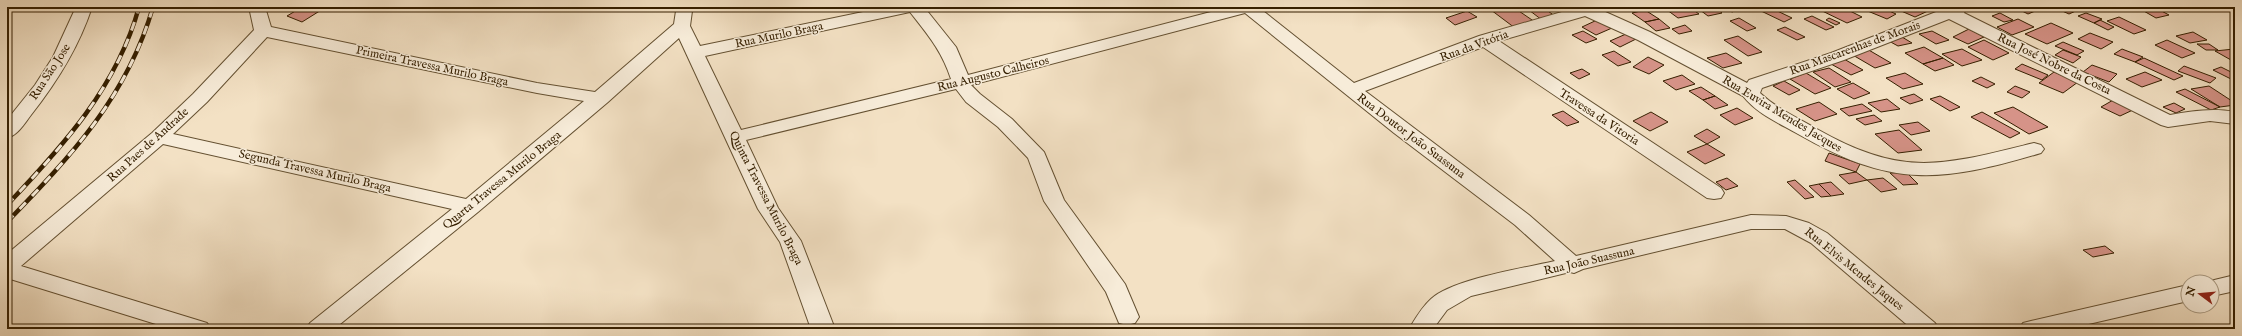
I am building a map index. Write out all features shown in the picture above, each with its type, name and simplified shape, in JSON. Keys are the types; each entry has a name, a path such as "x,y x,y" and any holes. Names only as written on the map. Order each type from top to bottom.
{"street":[{"name":"Rua São Jose","path":"7,132 46,83 68,48 84,7"},
{"path":"257,7 264,31"},
{"name":"Rua Murilo Braga","path":"694,53 911,7"},
{"path":"915,7 947,47 954,60 961,83 973,98 1005,123 1037,156 1054,201 1117,290 1127,317"},
{"name":"Rua Augusto Calheiros","path":"736,137 961,83 1248,7"},
{"name":"Rua Doutor João Suassuna","path":"1248,7 1352,90 1517,216 1574,266"},
{"name":"Rua da Vitória","path":"1352,90 1485,40 1588,8"},
{"name":"Rua Euvira Mendes Jacques","path":"1588,8 1750,92 1761,103 1827,144 1880,165 1905,170 1959,169 1985,164 2034,149"},
{"name":"Rua Mascarenhas de Morais","path":"1750,92 1756,84 1763,81 1836,57 1951,9"},
{"name":"Rua José Nobre da Costa","path":"1951,9 2168,121 2204,116 2227,116 2235,118"},
{"name":"Quinta Travessa Murilo Braga","path":"681,16 694,53 736,137 768,209 790,241 823,329"},
{"name":"Quarta Travessa Murilo Braga","path":"318,329 600,98 681,16"},
{"name":"Primeira Travessa Murilo Braga","path":"264,31 538,88 600,98"},
{"name":"Rua Paes de Andrade","path":"7,266 159,137 200,98 264,31"},
{"name":"Travessa da Vitoria","path":"1485,40 1714,193"},
{"name":"Segunda Travessa Murilo Braga","path":"159,137 470,206"},
{"name":"Rua Elvis Mendes Jaques","path":"1750,222 1771,220 1787,222 1801,227 1844,258 1927,329"},
{"name":"Rua João Suassuna","path":"1421,329 1433,310 1444,298 1465,290 1574,266 1750,222"},
{"path":"7,270 199,329"},
{"path":"2220,286 2235,283"},
{"path":"2031,329 2180,295"}],"building":[{"path":"302,7 326,7 302,22 287,16"},
{"path":"1142,7 1161,7 1145,11"},
{"path":"1487,7 1513,7 1535,22 1515,28"},
{"path":"1525,7 1542,7 1555,16 1542,20"},
{"path":"1663,7 1689,7 1699,14 1678,18"},
{"path":"1696,7 1715,7 1722,13 1708,16"},
{"path":"1724,7 1746,7 1732,12"},
{"path":"1769,7 1792,18 1784,22 1759,10"},
{"path":"1814,7 1842,7 1862,17 1847,23"},
{"path":"1858,7 1880,7 1896,14 1887,19"},
{"path":"1892,7 1924,7 1930,10 1915,17"},
{"path":"2035,7 2040,9 2028,14 2016,8"},
{"path":"2066,7 2078,10 2069,14 2060,10"},
{"path":"2154,7 2169,15 2156,18 2142,10"},
{"path":"1645,10 1659,19 1645,22 1632,13"},
{"path":"1467,11 1477,17 1455,25 1446,18"},
{"path":"2000,13 2013,20 2004,22 1992,16"},
{"path":"2086,13 2102,19 2094,23 2078,16"},
{"path":"1812,16 1834,27 1826,30 1804,19"},
{"path":"2119,17 2146,30 2134,34 2107,21"},
{"path":"1739,18 1756,28 1747,31 1730,21"},
{"path":"1829,18 1840,23 1836,25 1826,20"},
{"path":"1659,19 1670,28 1656,31 1645,22"},
{"path":"2018,19 2034,27 2012,35 1997,27"},
{"path":"1597,20 1612,28 1596,35 1582,27"},
{"path":"2100,20 2114,27 2108,30 2094,23"},
{"path":"2051,23 2073,33 2047,44 2025,34"},
{"path":"1685,25 1692,31 1679,34 1672,29"},
{"path":"1785,27 1805,37 1797,40 1777,30"},
{"path":"1969,29 1984,37 1968,44 1953,37"},
{"path":"1583,31 1597,39 1586,43 1572,35"},
{"path":"1932,31 1949,40 1936,44 1919,34"},
{"path":"2193,32 2207,40 2190,43 2176,36"},
{"path":"2090,33 2113,42 2101,49 2078,39"},
{"path":"1626,34 1636,39 1620,47 1610,41"},
{"path":"1738,36 1762,52 1748,56 1724,40"},
{"path":"1902,37 1912,43 1898,46 1887,40"},
{"path":"1984,40 2009,53 1993,60 1968,47"},
{"path":"2167,40 2195,53 2182,58 2155,45"},
{"path":"2063,42 2084,51 2077,55 2055,46"},
{"path":"2197,44 2209,44 2218,50 2206,50"},
{"path":"1924,47 1943,58 1923,64 1905,53"},
{"path":"1867,49 1891,63 1875,68 1851,54"},
{"path":"1962,49 1982,60 1962,66 1942,54"},
{"path":"2122,49 2143,57 2135,62 2114,54"},
{"path":"2234,49 2235,60 2231,60 2215,51"},
{"path":"2063,50 2081,57 2073,63 2055,55"},
{"path":"1614,51 1631,62 1618,66 1602,55"},
{"path":"1726,53 1742,63 1723,68 1707,58"},
{"path":"1648,57 1664,65 1649,74 1633,67"},
{"path":"1943,58 1954,65 1935,71 1923,64"},
{"path":"2144,58 2183,76 2174,80 2135,62"},
{"path":"1844,59 1863,70 1851,75 1831,64"},
{"path":"2022,64 2048,75 2042,80 2015,69"},
{"path":"2092,65 2117,74 2109,82 2083,72"},
{"path":"2184,66 2216,78 2210,83 2178,71"},
{"path":"2221,67 2235,74 2235,81 2213,70"},
{"path":"1829,68 1851,82 1835,87 1813,72"},
{"path":"1582,69 1590,74 1579,79 1570,73"},
{"path":"2054,72 2078,82 2063,93 2039,83"},
{"path":"2145,72 2162,80 2142,87 2126,79"},
{"path":"1806,73 1831,88 1815,94 1790,79"},
{"path":"1905,73 1923,84 1903,89 1886,78"},
{"path":"1682,75 1695,84 1676,90 1663,81"},
{"path":"1981,77 1995,84 1987,88 1972,81"},
{"path":"1784,81 1800,90 1789,95 1773,86"},
{"path":"1853,83 1870,93 1854,99 1837,89"},
{"path":"2015,86 2030,92 2022,98 2007,92"},
{"path":"2209,86 2235,103 2235,105 2220,107 2191,89"},
{"path":"1701,87 1715,96 1703,100 1689,91"},
{"path":"2185,89 2220,107 2211,110 2176,92"},
{"path":"1914,94 1923,100 1910,104 1900,98"},
{"path":"1715,96 1728,105 1715,109 1703,100"},
{"path":"1940,96 1960,107 1950,111 1930,99"},
{"path":"1887,99 1900,109 1881,112 1868,103"},
{"path":"2115,99 2135,109 2120,116 2101,107"},
{"path":"1819,102 1837,114 1815,121 1796,109"},
{"path":"2174,103 2185,109 2176,113 2163,107"},
{"path":"1862,104 1872,111 1849,116 1840,109"},
{"path":"2013,107 2048,127 2029,134 1994,113"},
{"path":"1737,108 1753,118 1735,125 1720,115"},
{"path":"1563,111 1579,122 1567,126 1552,115"},
{"path":"1651,112 1668,122 1650,131 1633,121"},
{"path":"1982,112 2020,133 2010,138 1971,117"},
{"path":"1874,115 1882,121 1865,125 1856,119"},
{"path":"1918,122 1930,131 1911,135 1899,125"},
{"path":"1707,129 1720,137 1707,144 1694,136"},
{"path":"1899,130 1922,150 1898,153 1875,134"},
{"path":"1707,144 1725,155 1705,164 1687,152"},
{"path":"1829,153 1860,164 1856,172 1825,161"},
{"path":"1856,172 1867,180 1849,184 1839,175"},
{"path":"1906,172 1918,184 1903,185 1890,173"},
{"path":"1727,178 1738,186 1726,190 1716,182"},
{"path":"1883,178 1897,189 1881,192 1867,180"},
{"path":"1795,180 1814,197 1805,199 1787,182"},
{"path":"1831,182 1844,194 1831,196 1819,184"},
{"path":"1819,184 1831,196 1821,197 1809,186"},
{"path":"2105,246 2114,253 2093,257 2083,250"}],"railway":[{"path":"7,205 68,138 86,114 117,63 129,36 139,7"},
{"path":"7,222 53,173 94,124 128,69 142,39 153,7"}]}
